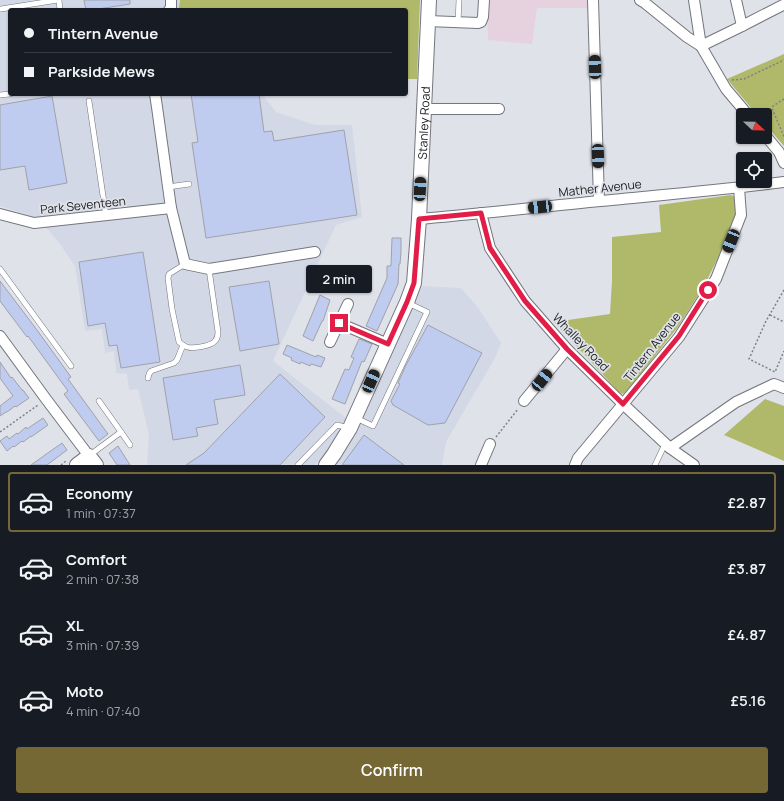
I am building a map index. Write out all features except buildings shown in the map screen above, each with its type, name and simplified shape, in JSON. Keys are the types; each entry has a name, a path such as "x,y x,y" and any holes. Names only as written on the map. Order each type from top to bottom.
{"street":[{"name":"Stanley Road","path":"326,465 352,423 407,302 414,283 419,219 429,0"},
{"path":"428,22 481,22 483,17 484,0"},
{"path":"593,0 600,201"},
{"path":"640,0 687,37 701,46"},
{"path":"694,0 701,46 726,89 742,108"},
{"path":"736,0 742,26"},
{"path":"701,46 783,5"},
{"path":"155,96 171,208 185,264 209,269 315,252"},
{"path":"424,109 499,109"},
{"path":"772,143 780,152 784,163"},
{"name":"Mather Avenue","path":"772,184 784,182"},
{"name":"Mather Avenue","path":"419,219 739,188"},
{"name":"Tintern Avenue","path":"575,465 578,458 679,336 716,278 741,215 739,188"},
{"name":"Park Seventeen","path":"0,214 34,223 171,208"},
{"name":"Whalley Road","path":"481,213 490,248 525,301 567,349 623,404 667,446 694,465"},
{"path":"330,342 348,304"},
{"path":"339,323 388,344"},
{"path":"0,336 92,460 77,465"},
{"path":"524,401 567,349"},
{"path":"667,446 736,402 774,384 784,388"},
{"path":"481,465 490,444"}],"lane":[{"path":"1,9 59,0"},
{"path":"458,23 459,0"},
{"path":"88,101 106,216"},
{"path":"168,187 188,184"},
{"path":"185,264 169,274 168,278 179,342 189,348 210,345 215,342 217,338 218,332 209,269"},
{"path":"0,269 70,366"},
{"path":"298,465 337,425 352,423 373,426 427,312 407,302"},
{"path":"148,378 148,374 151,371 174,363 177,360 183,345"},
{"path":"99,401 130,445"},
{"path":"92,460 121,432"},
{"path":"655,465 658,458 667,446"}],"path":[{"path":"723,83 734,79 744,79 784,60"},
{"path":"784,99 772,108 784,137"},
{"path":"784,290 749,360 775,372 784,351"},
{"path":"770,316 784,322"},
{"path":"0,432 46,399"},
{"path":"490,444 524,401"}],"shaded area":[{"path":"0,0 179,0 181,8 8,8 8,96 264,96 276,112 315,125 352,125 362,217 336,225 273,361 346,418 341,435 315,465 147,465 149,435 138,389 129,390 127,374 116,373 114,351 105,353 102,329 85,331 75,266 60,244 38,218 0,206"},
{"path":"487,0 593,0 594,8 537,8 532,44 488,40"},
{"path":"422,286 461,288 479,309 501,343 495,358 446,442 442,465 333,465 358,427"}],"green space":[{"path":"180,0 420,0 417,79 408,79 408,8 179,8"},
{"path":"784,54 784,146 772,132 772,108 751,108 727,79"},
{"path":"731,195 735,197 736,217 727,240 703,288 677,328 628,390 623,394 619,392 554,322 610,314 612,237 661,232 659,205"},
{"path":"765,399 784,406 784,461 724,435"}],"route":[{"path":"339,323 388,344 414,283 419,219 481,213 490,248 525,301 567,349 623,404 679,336 708,290"}]}
